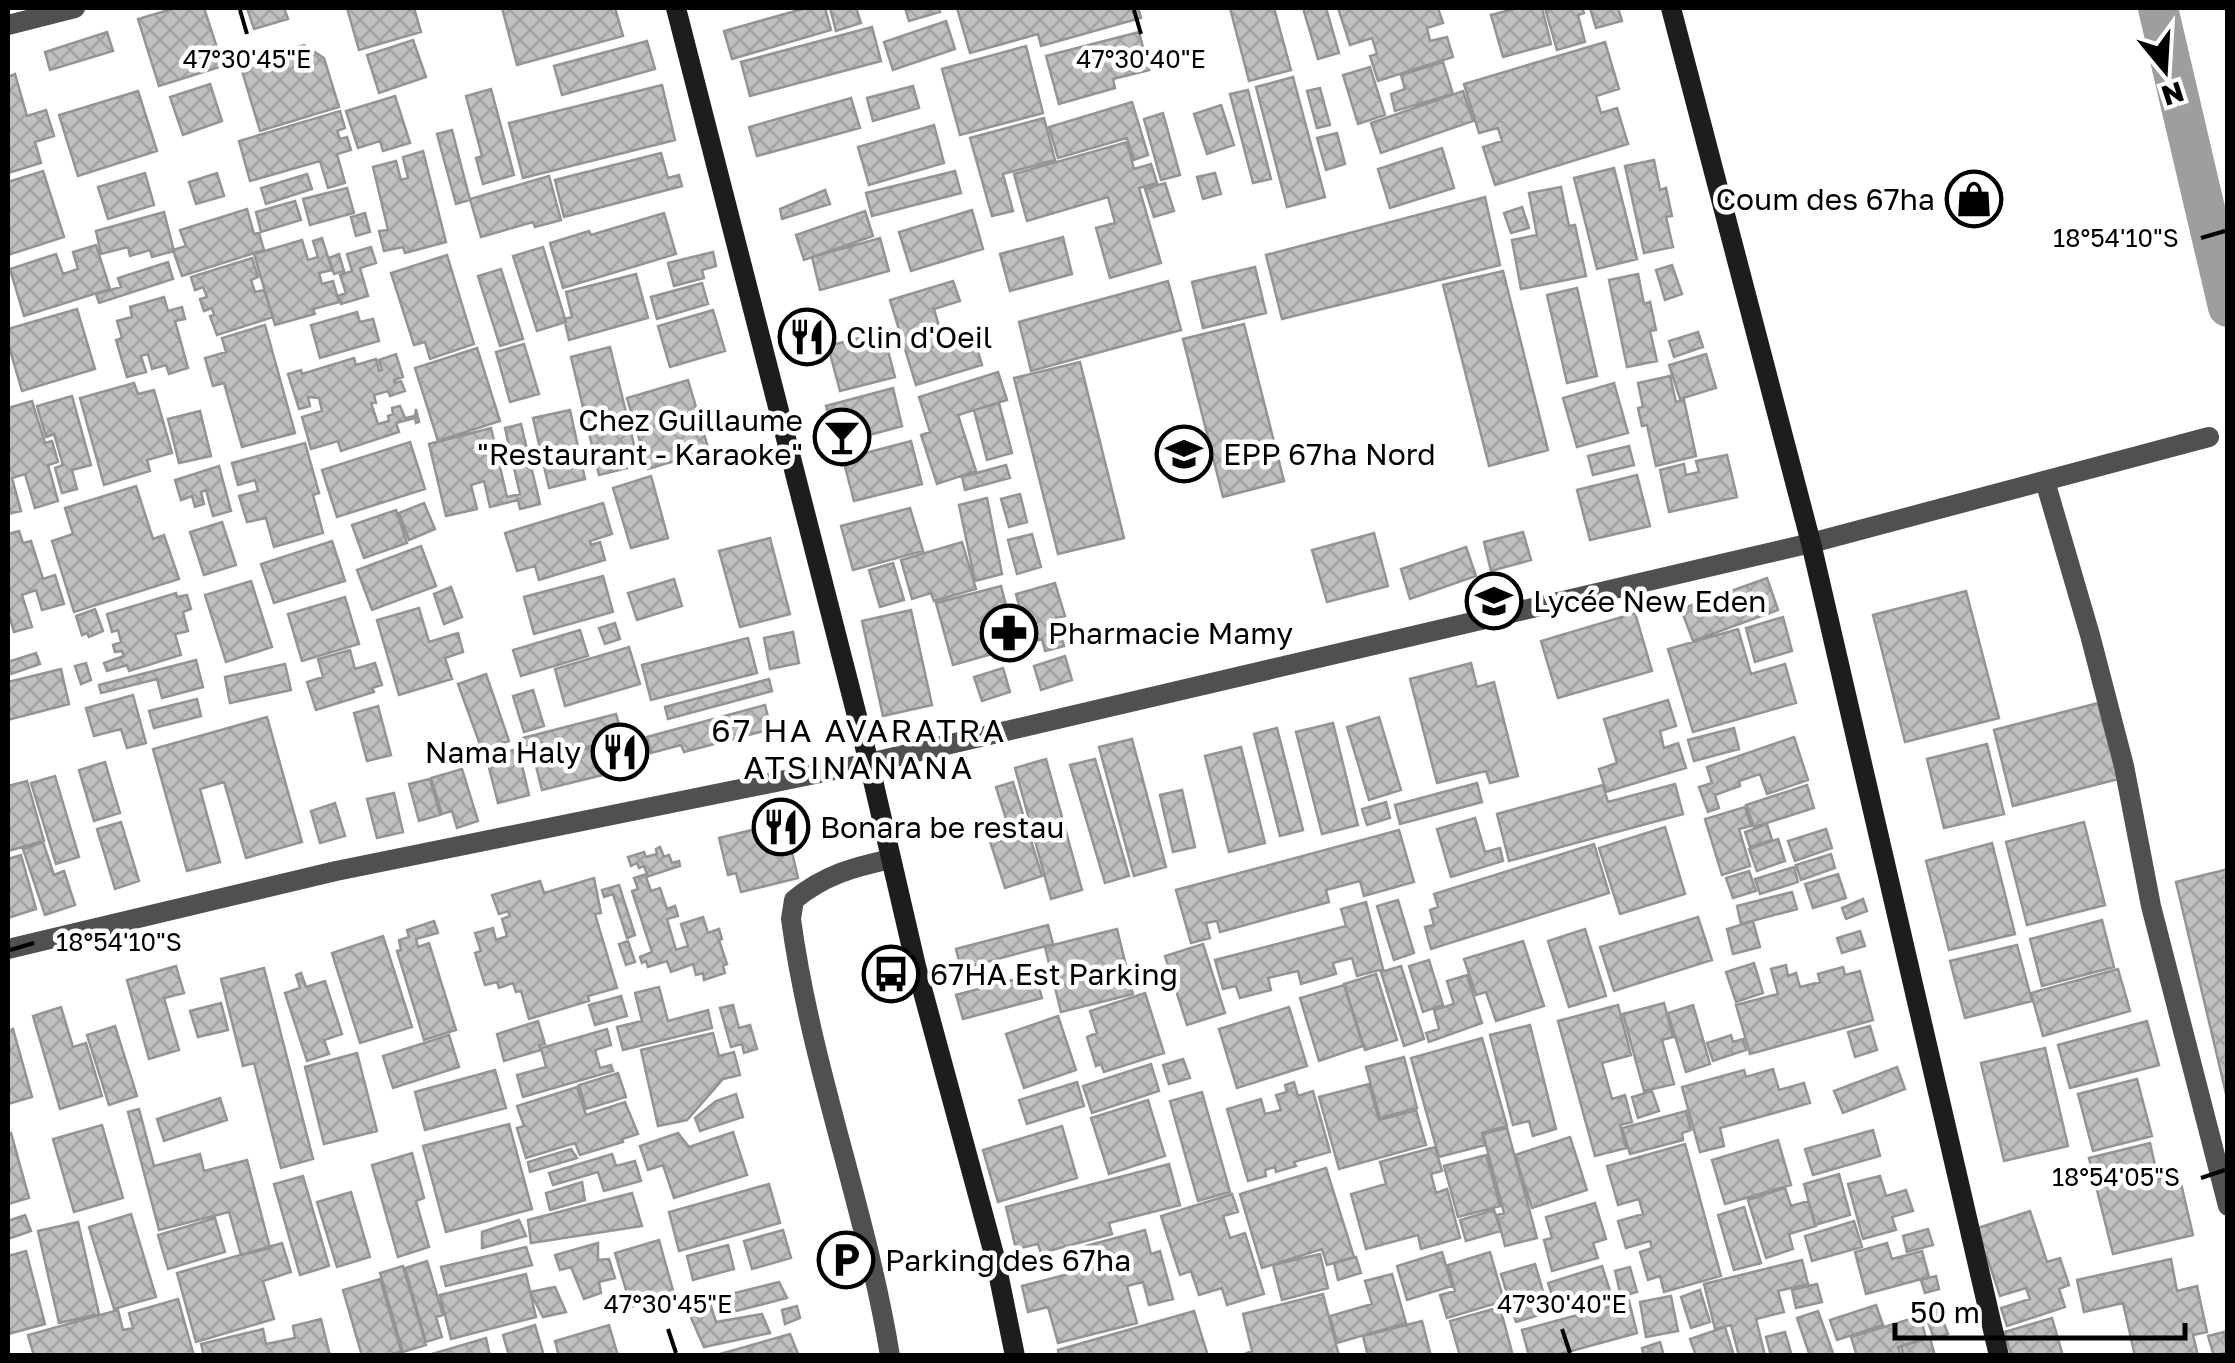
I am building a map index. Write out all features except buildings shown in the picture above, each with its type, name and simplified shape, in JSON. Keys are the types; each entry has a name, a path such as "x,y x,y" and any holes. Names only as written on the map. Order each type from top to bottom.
{"street":[{"path":"8,25 76,8"},
{"path":"676,8 869,763 916,966 995,1258 1015,1356"},
{"path":"1671,8 1811,543 1998,1356"},
{"path":"8,950 336,871 869,763 1811,543 2210,437"},
{"path":"2045,481 2124,766 2151,906 2228,1206"},
{"path":"890,1356 883,1312 831,1118 791,919 794,900 816,882 846,869 891,859"}],"waterway":[{"path":"2158,8 2228,307"}],"place":[{"name":"Coum des 67ha","path":"1974,199"},
{"name":"Clin d'Oeil","path":"807,337"},
{"name":"Chez Guillaume \"Restaurant - Karaoke\"","path":"842,437"},
{"name":"EPP 67ha Nord","path":"1184,454"},
{"name":"Lycée New Eden","path":"1494,601"},
{"name":"Pharmacie Mamy","path":"1009,633"},
{"name":"Nama Haly","path":"620,752"},
{"name":"Bonara be restau","path":"781,827"},
{"name":"67HA Est Parking","path":"891,974"},
{"name":"Parking des 67ha","path":"846,1260"}],"district":[{"name":"67 HA AVARATRA ATSINANANA","path":"859,748"}]}
